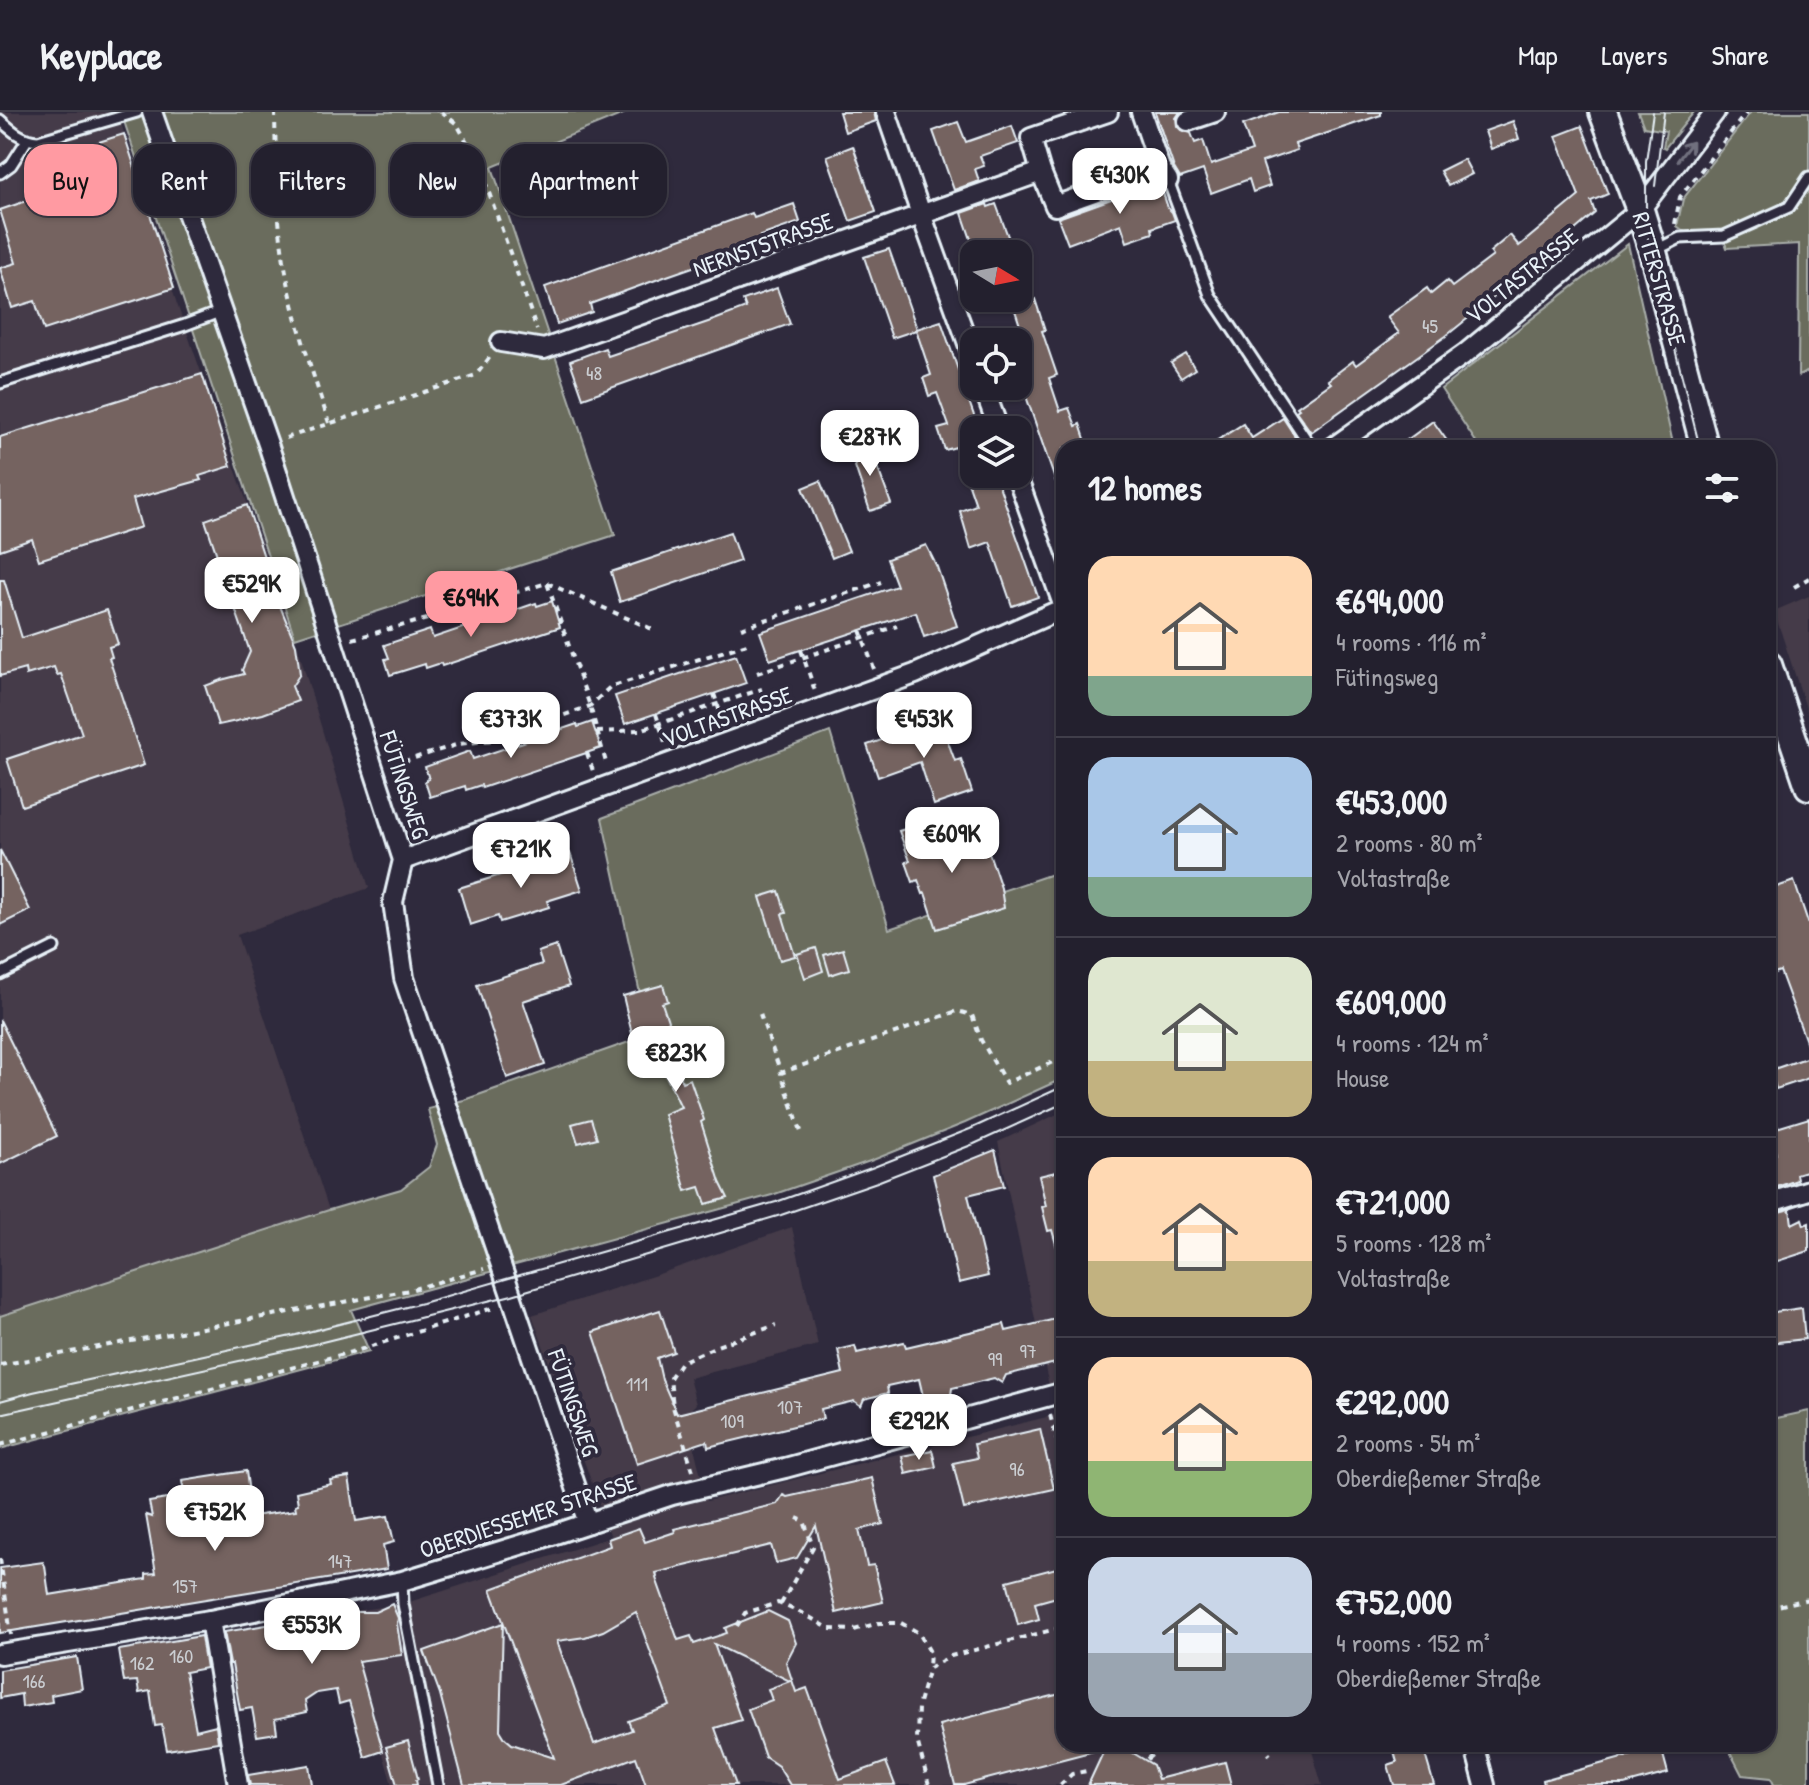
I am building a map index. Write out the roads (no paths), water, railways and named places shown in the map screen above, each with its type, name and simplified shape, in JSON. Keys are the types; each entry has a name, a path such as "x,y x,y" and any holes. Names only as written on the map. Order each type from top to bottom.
{"main road":[{"name":"RITTERSTRASSE","path":"1603,112 1640,210 1662,247 1703,440"},
{"path":"1776,689 1809,786"}],"street":[{"name":"FÜTINGSWEG","path":"152,112 268,444 403,860 393,902 404,978 588,1523"},
{"path":"886,112 962,328"},
{"path":"1108,112 1031,138 1055,206 1164,174 1154,133 1141,112"},
{"path":"1188,121 1215,112"},
{"name":"VOLTASTRASSE","path":"1343,440 1466,353 1640,210 1715,112"},
{"name":"NERNSTSTRASSE","path":"501,342 544,349 1041,172"},
{"path":"1021,488 1056,586"},
{"name":"VOLTASTRASSE","path":"403,860 915,674 1056,612"},
{"path":"1776,1200 1809,1190"},
{"name":"OBERDIESSEMER STRASSE","path":"7,1653 210,1620 402,1581 672,1495 785,1468 1056,1395"},
{"path":"210,1620 238,1785"},
{"path":"1476,1752 1485,1785"}],"lane":[{"path":"0,120 27,140 38,141 137,112"},
{"path":"0,173 11,165 27,140"},
{"path":"1164,174 1210,295 1307,440"},
{"path":"1662,247 1680,238 1724,236 1789,207 1809,177"},
{"path":"0,383 222,311"},
{"path":"0,974 54,947"},
{"path":"402,1581 403,1604 438,1785"}],"tram line":[{"path":"1653,112 1646,161 1649,246 1698,440"},
{"path":"1655,186 1664,112"},
{"path":"0,1401 296,1335 422,1303 776,1202 970,1129 1056,1090"},
{"path":"0,1414 298,1348 512,1295 781,1215 877,1182 974,1144 1056,1107"}]}
